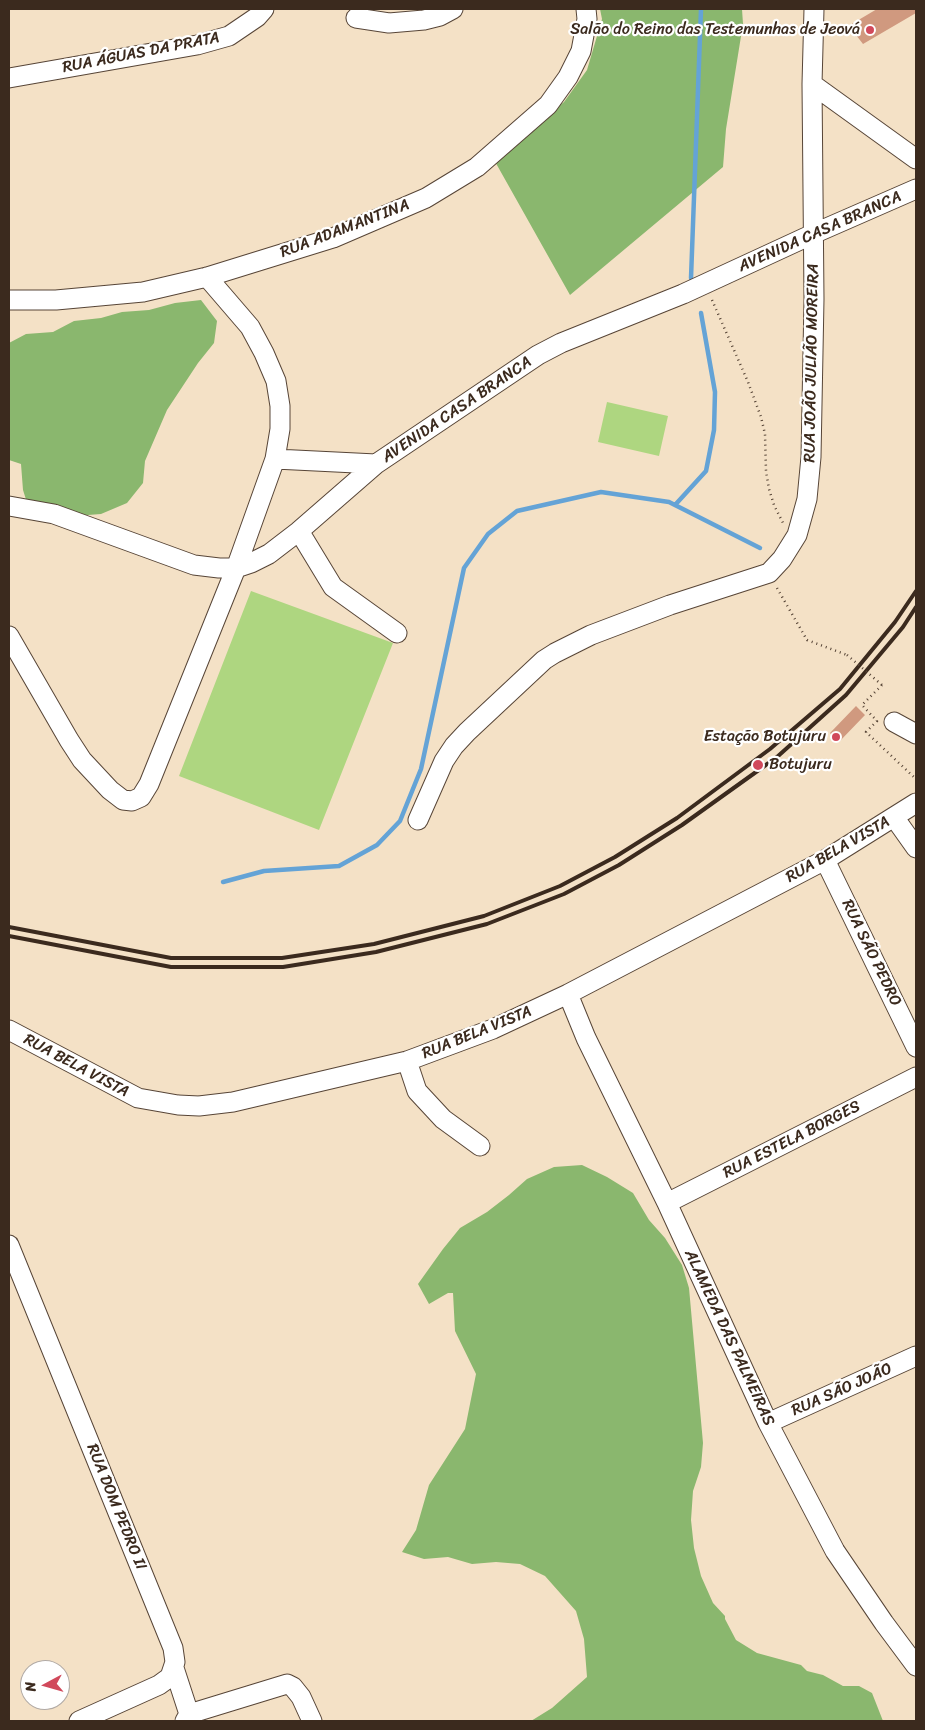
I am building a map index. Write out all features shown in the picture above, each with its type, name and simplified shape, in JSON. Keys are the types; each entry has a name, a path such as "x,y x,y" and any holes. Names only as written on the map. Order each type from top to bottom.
{"street":[{"path":"356,18 389,23 424,20 440,16 453,9"},
{"name":"RUA ADAMANTINA","path":"9,300 56,300 142,292 206,277 333,238 426,198 477,167 548,105 568,77 581,50 587,19 586,9"},
{"name":"RUA JOÃO JULIÃO MOREIRA","path":"769,573 782,559 797,535 807,499 811,457 814,299 812,84 814,9"},
{"name":"RUA ÁGUAS DA PRATA","path":"9,78 197,45 229,36 256,11"},
{"path":"812,84 916,158"},
{"name":"AVENIDA CASA BRANCA","path":"9,506 54,514 194,565 236,568 252,563 269,554 299,531 376,464 538,355 561,343 705,284 916,189"},
{"path":"9,636 82,760 110,790 123,800 132,801 141,797 149,784 236,568 275,459 280,429 280,406 276,381 250,327 206,277"},
{"path":"275,459 376,464"},
{"path":"299,531 333,587 397,633"},
{"path":"418,820 444,761 454,746 544,660 555,652 592,635 670,605 769,573"},
{"path":"894,722 916,734"},
{"name":"RUA BELA VISTA","path":"9,1030 138,1098 178,1105 200,1106 233,1102 407,1061 493,1029 568,994 825,860 916,803"},
{"path":"894,817 916,848"},
{"name":"RUA SÃO PEDRO","path":"825,860 916,1047"},
{"name":"ALAMEDA DAS PALMEIRAS","path":"568,994 586,1038 667,1203 768,1424 835,1551 916,1666"},
{"path":"407,1061 417,1091 443,1119 480,1146"},
{"name":"RUA ESTELA BORGES","path":"667,1203 916,1077"},
{"name":"RUA DOM PEDRO II","path":"9,1245 173,1648 174,1668"},
{"name":"RUA SÃO JOÃO","path":"768,1424 916,1356"},
{"path":"174,1668 187,1718 287,1684 293,1687 301,1697 312,1721"},
{"path":"79,1721 159,1685 170,1677 174,1668"}],"path":[{"path":"705,284 748,382 761,417 765,434 766,471 774,505 786,527 797,535"},
{"path":"769,573 807,640 847,655 882,685"}],"green space":[{"path":"600,9 742,9 743,24 726,129 723,167 570,295 493,158 564,102 587,70 602,19"},
{"path":"201,300 217,321 214,343 198,363 167,410 145,461 143,483 127,503 101,514 75,516 30,512 23,490 21,464 9,460 9,343 26,334 53,332 74,321"},
{"path":"607,402 668,416 659,456 598,442"},
{"path":"251,591 393,643 319,830 179,776"},
{"path":"582,1165 607,1177 633,1193 649,1220 665,1238 682,1265 689,1288 703,1443 701,1467 693,1491 691,1520 694,1548 701,1576 713,1603 725,1616 736,1640 757,1653 801,1665 807,1671 823,1675 843,1686 859,1686 872,1693 883,1721 531,1721 552,1708 587,1677 584,1639 576,1611 545,1576 520,1564 496,1562 472,1564 448,1557 424,1559 402,1552 416,1530 429,1485 465,1429 476,1374 455,1331 453,1293 448,1293 429,1304 418,1284 460,1228 487,1212 527,1179 554,1167"}],"building":[{"name":"Salão do Reino das Testemunhas de Jeová","path":"877,9 916,9 916,13 863,44 850,25"},
{"path":"856,706 865,715 839,742 830,733"}],"waterway":[{"path":"691,278 701,9"},
{"path":"675,505 706,471 714,430 715,392 701,313"},
{"path":"223,882 264,871 339,866 377,845 400,821 421,769 464,568 488,534 517,511 601,492 669,502 760,548"}],"railway":[{"path":"9,927 171,958 282,958 374,944 484,916 560,886 615,857 677,818 770,749 840,689 895,622 916,591"},
{"path":"9,936 171,967 283,967 376,952 487,924 564,894 619,865 682,825 777,757 846,695 903,627 916,607"}],"place":[{"name":"Salão do Reino das Testemunhas de Jeová","path":"870,30"},
{"name":"Estação Botujuru","path":"836,737"},
{"name":"Botujuru","path":"758,765"}]}
